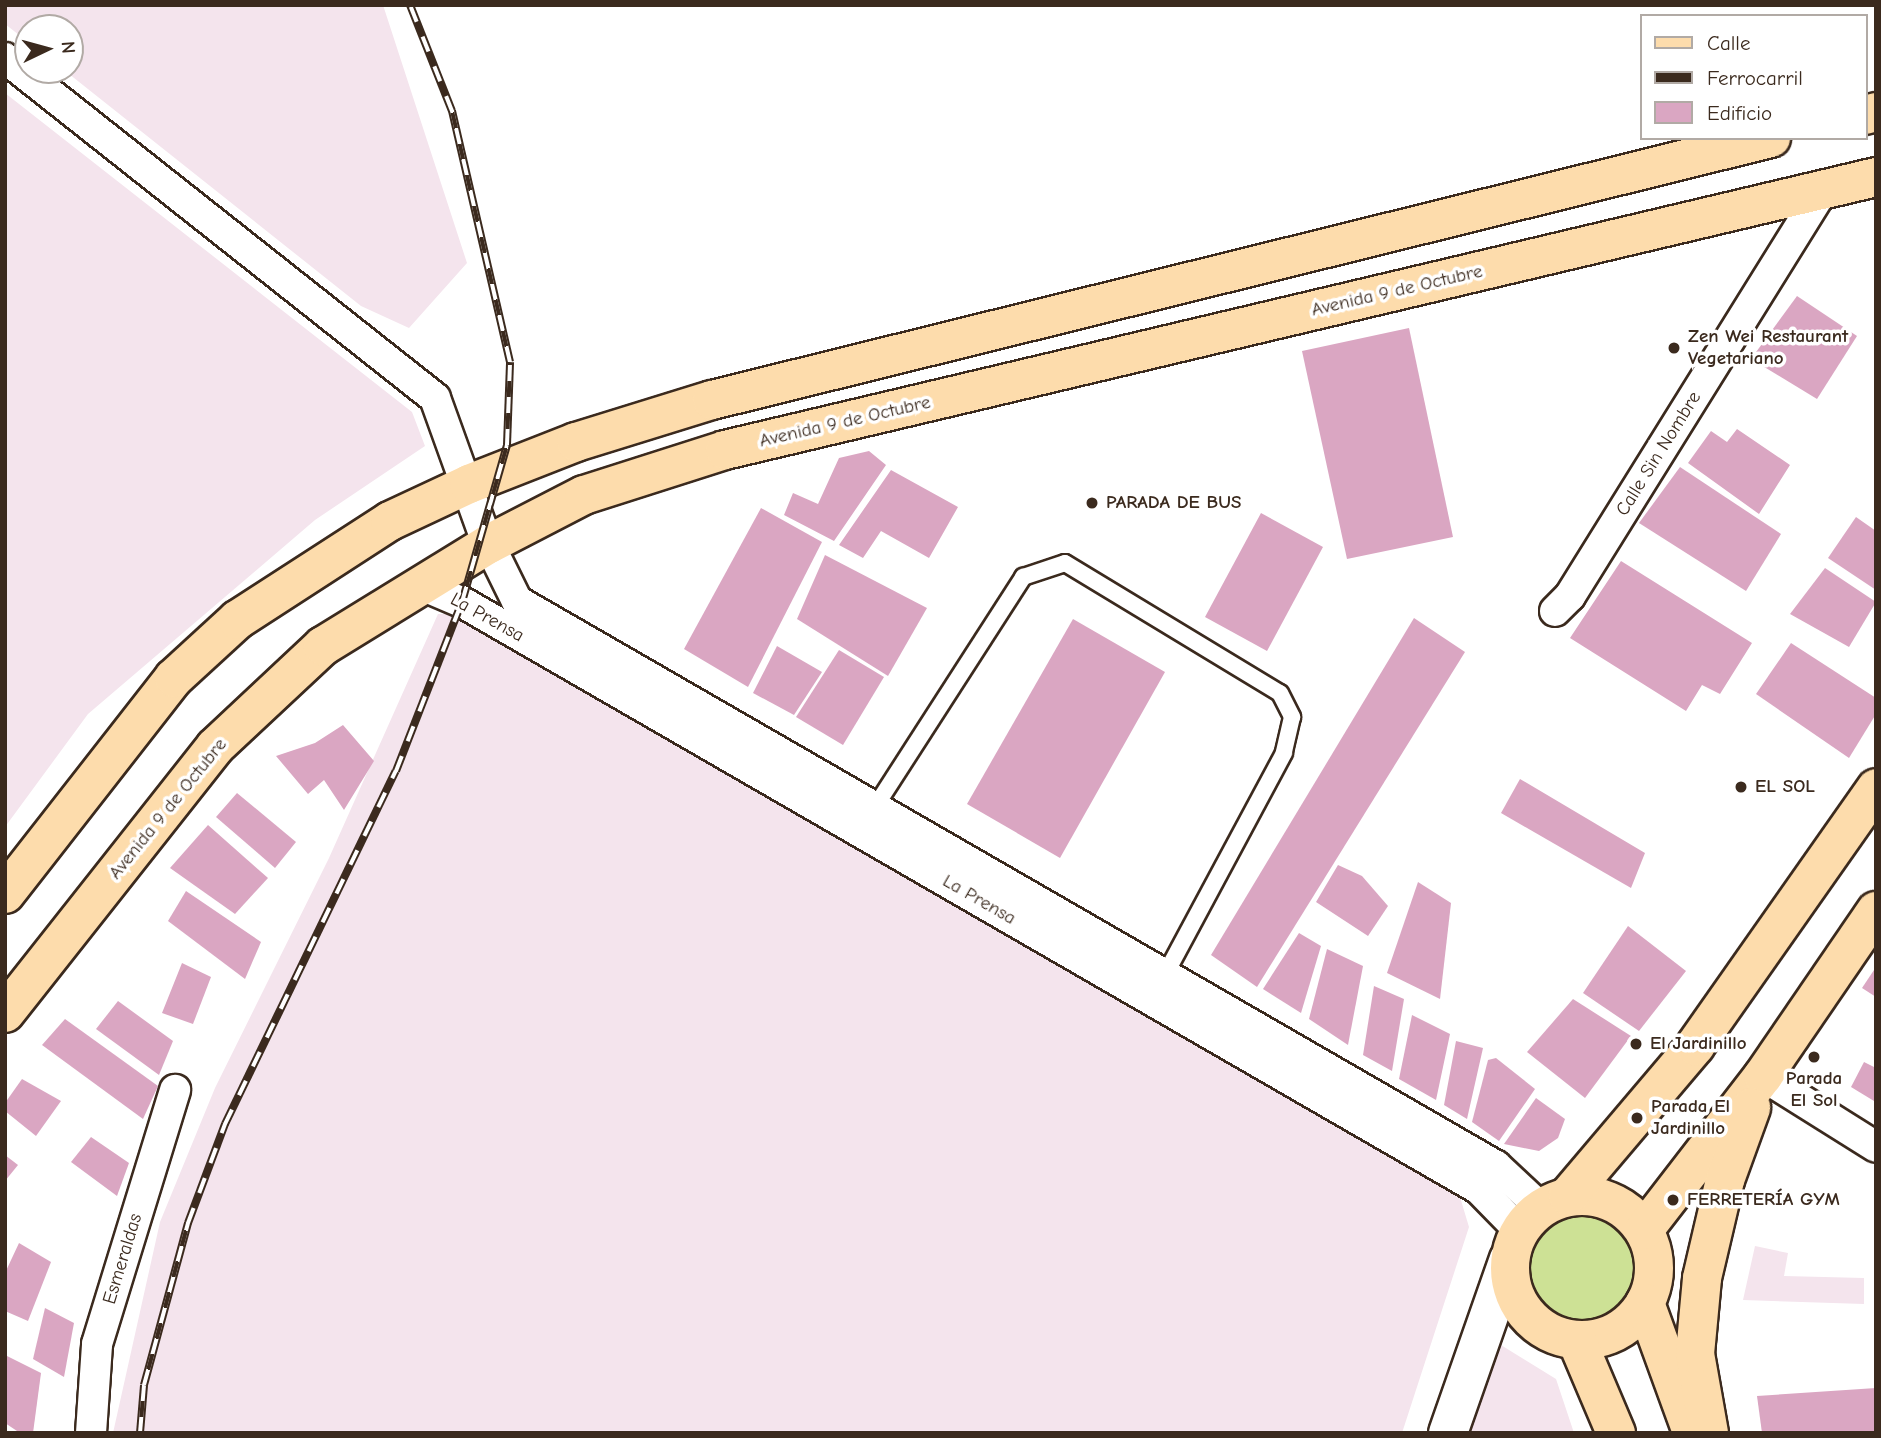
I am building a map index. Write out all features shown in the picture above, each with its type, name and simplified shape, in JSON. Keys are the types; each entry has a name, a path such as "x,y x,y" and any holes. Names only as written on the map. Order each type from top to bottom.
{"main road":[{"path":"5,894 174,678 237,620 390,521 469,484 576,442 712,400 1763,140"},
{"name":"Avenida 9 de Octubre","path":"5,1013 215,747 323,646 426,587 489,544 584,495 724,450 1876,177"},
{"path":"1534,1223 1598,1196 1624,1209 1644,1230 1653,1254 1653,1279 1645,1303 1628,1324 1604,1338 1577,1340 1548,1333 1525,1314 1511,1288 1534,1223 1695,1046 1876,788"},
{"path":"1644,1230 1763,1076 1876,911"},
{"path":"1709,1433 1695,1354 1702,1278 1725,1180 1763,1076"},
{"path":"1645,1303 1692,1433"},
{"path":"1577,1340 1612,1430"}],"street":[{"path":"5,58 435,398 489,544"},
{"name":"Calle Sin Nombre","path":"1555,611 1570,596 1825,187"},
{"name":"La Prensa","path":"489,544 517,601 1496,1166 1534,1223"},
{"name":"La Prensa","path":"426,587 462,602 1534,1223"},
{"path":"1763,1076 1876,1147"},
{"name":"Esmeraldas","path":"91,1433 97,1344 175,1090"},
{"path":"1448,1433 1534,1223"}],"lane":[{"path":"5,71 45,90"},
{"path":"875,807 1023,577 1065,563 1280,693 1292,718 1284,753 1165,975"}],"shaded area":[{"path":"5,5 383,5 467,263 409,328 361,306 82,84 84,84 84,14 14,14 14,31 5,24"},
{"path":"5,93 412,412 425,446 315,520 88,714 5,827"},
{"path":"438,614 472,614 1457,1187 1469,1227 1402,1433 113,1433 160,1222 215,1088 329,858"},
{"path":"1755,1246 1788,1253 1784,1276 1864,1278 1864,1304 1743,1300"},
{"path":"1496,1342 1556,1379 1574,1433 1466,1433"}],"green space":[{"path":"1584,1207 1607,1211 1626,1224 1639,1243 1643,1266 1639,1289 1626,1308 1607,1321 1584,1325 1561,1321 1542,1308 1529,1289 1525,1266 1529,1243 1542,1224 1561,1211"}],"building":[{"path":"1797,296 1857,336 1817,399 1751,359"},
{"path":"1409,328 1453,537 1347,559 1302,351"},
{"path":"1737,429 1790,465 1759,514 1688,463 1711,431 1727,442"},
{"path":"869,451 886,465 834,541 784,515 793,493 818,504 839,458"},
{"path":"1680,467 1781,534 1746,591 1639,523"},
{"path":"891,470 958,507 929,558 881,531 863,558 839,545"},
{"path":"761,508 822,542 748,687 684,649"},
{"path":"1261,513 1323,547 1267,651 1205,617"},
{"path":"1856,517 1876,531 1876,590 1828,558"},
{"path":"825,555 927,608 888,676 797,619"},
{"path":"1621,561 1752,643 1720,694 1702,685 1686,711 1570,638"},
{"path":"1825,568 1876,602 1849,647 1790,614"},
{"path":"1414,618 1465,652 1257,987 1211,955"},
{"path":"1073,619 1165,672 1060,858 967,804"},
{"path":"1791,643 1876,698 1876,714 1849,758 1756,694"},
{"path":"777,646 822,672 794,715 753,693"},
{"path":"839,650 884,677 843,745 796,717"},
{"path":"343,725 374,761 344,810 324,780 308,794 276,756 315,743"},
{"path":"1520,779 1645,853 1631,888 1501,813"},
{"path":"237,793 296,842 275,868 216,817"},
{"path":"208,825 268,878 235,914 170,868"},
{"path":"1338,865 1362,876 1388,906 1368,936 1316,902"},
{"path":"1418,882 1451,903 1440,999 1387,973"},
{"path":"186,891 261,942 245,979 168,921"},
{"path":"1628,926 1686,971 1639,1031 1583,993"},
{"path":"1299,933 1321,946 1301,1013 1263,989"},
{"path":"1327,949 1363,966 1348,1045 1309,1019"},
{"path":"182,963 211,977 193,1024 162,1013"},
{"path":"1876,967 1876,997 1862,988"},
{"path":"1374,986 1404,999 1392,1071 1363,1055"},
{"path":"1573,999 1631,1036 1585,1098 1527,1052"},
{"path":"118,1001 173,1041 159,1075 96,1029"},
{"path":"1412,1015 1450,1034 1436,1100 1399,1079"},
{"path":"65,1019 158,1086 143,1119 42,1045"},
{"path":"1456,1041 1483,1048 1467,1119 1444,1105"},
{"path":"1496,1058 1535,1089 1499,1141 1472,1122 1488,1060"},
{"path":"1864,1062 1876,1068 1874,1101 1851,1087"},
{"path":"22,1079 61,1101 36,1136 5,1111 5,1103"},
{"path":"1536,1098 1565,1119 1558,1138 1539,1151 1504,1144"},
{"path":"91,1137 129,1163 117,1196 71,1162"},
{"path":"5,1155 18,1165 5,1181"},
{"path":"19,1243 51,1262 28,1321 5,1311 5,1273"},
{"path":"45,1308 74,1323 64,1377 33,1359"},
{"path":"5,1355 41,1373 33,1433 20,1433 5,1423"},
{"path":"1876,1388 1876,1433 1762,1433 1757,1396"}],"railway":[{"path":"140,1433 144,1385 188,1223 225,1124 396,771 462,602 507,445 510,362 452,111 410,5"}],"place":[{"name":"Zen Wei Restaurant Vegetariano","path":"1674,348"},
{"name":"PARADA DE BUS","path":"1092,503"},
{"name":"EL SOL","path":"1741,787"},
{"name":"El Jardinillo","path":"1636,1044"},
{"name":"Parada El Sol","path":"1814,1057"},
{"name":"Parada El Jardinillo","path":"1637,1118"},
{"name":"FERRETERÍA GYM","path":"1673,1200"}]}
